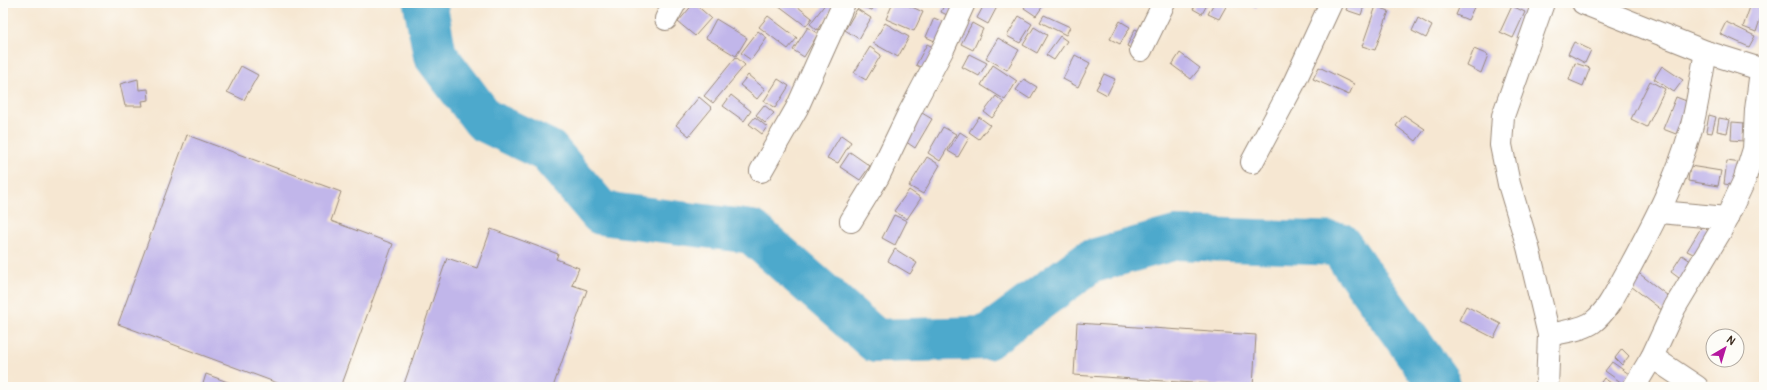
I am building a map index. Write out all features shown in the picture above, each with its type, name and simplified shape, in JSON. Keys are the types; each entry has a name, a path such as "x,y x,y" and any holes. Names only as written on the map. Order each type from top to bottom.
{"street":[{"path":"761,171 797,108 844,3"},
{"path":"852,221 878,177 908,115 944,47 964,3"},
{"path":"1141,50 1164,3"},
{"path":"1252,162 1294,83 1331,3"},
{"path":"1544,3 1503,116 1501,145 1509,184 1528,247 1549,335 1547,387"},
{"path":"1583,3 1706,52 1757,68 1761,71 1759,126 1744,181 1720,232 1675,307 1652,357 1634,387"},
{"path":"1549,335 1591,323 1599,316 1616,292 1660,212 1673,184 1692,127 1706,52"},
{"path":"1660,212 1727,218"},
{"path":"1652,357 1698,387"}],"building":[{"path":"694,3 711,18 695,36 678,22"},
{"path":"779,3 793,3 812,18 806,26 778,5"},
{"path":"826,3 833,8 817,30 810,24"},
{"path":"859,3 875,3 872,10 859,5"},
{"path":"893,3 903,3 923,12 914,31 886,19"},
{"path":"945,3 955,3 949,16 941,12"},
{"path":"985,3 998,5 988,24 977,18"},
{"path":"1027,3 1045,3 1036,16 1024,8"},
{"path":"1197,3 1208,3 1202,14 1193,9"},
{"path":"1214,3 1228,3 1219,19 1208,14"},
{"path":"1247,3 1259,3 1256,8"},
{"path":"1349,3 1365,3 1361,15 1346,10"},
{"path":"1461,3 1476,3 1468,20 1456,15"},
{"path":"1751,4 1764,8 1756,32 1743,27"},
{"path":"1376,6 1389,11 1375,50 1362,46"},
{"path":"1512,6 1525,12 1513,38 1500,32"},
{"path":"857,9 871,18 859,39 845,30"},
{"path":"1044,15 1070,27 1066,35 1040,22"},
{"path":"768,16 797,38 788,49 759,27"},
{"path":"1019,16 1032,24 1020,43 1007,36"},
{"path":"934,18 948,24 939,43 926,37"},
{"path":"1418,18 1432,26 1426,38 1412,31"},
{"path":"716,19 747,38 736,56 706,38"},
{"path":"1120,21 1130,27 1120,44 1110,39"},
{"path":"1726,22 1755,36 1749,47 1720,34"},
{"path":"885,23 909,37 898,57 873,43"},
{"path":"972,23 983,29 973,50 961,44"},
{"path":"808,27 818,34 804,57 793,50"},
{"path":"1034,27 1047,35 1037,53 1023,45"},
{"path":"1135,29 1142,32 1134,50 1127,46"},
{"path":"758,31 767,38 751,60 741,53"},
{"path":"1060,36 1067,41 1054,60 1046,55"},
{"path":"998,38 1019,50 1007,70 986,58"},
{"path":"1574,42 1591,50 1585,63 1568,54"},
{"path":"927,44 935,48 924,69 916,65"},
{"path":"870,47 881,55 866,80 854,73"},
{"path":"1474,49 1488,55 1481,73 1467,66"},
{"path":"1180,53 1200,68 1191,79 1172,65"},
{"path":"969,54 987,63 979,76 962,67"},
{"path":"1075,55 1090,63 1078,87 1063,79"},
{"path":"736,57 745,65 713,103 704,96"},
{"path":"1575,63 1590,68 1583,86 1569,80"},
{"path":"993,65 1017,81 1005,100 981,85"},
{"path":"241,66 258,75 244,100 227,92"},
{"path":"1662,66 1683,80 1674,92 1654,79"},
{"path":"1319,67 1354,84 1349,95 1313,79"},
{"path":"1104,74 1115,79 1107,95 1096,89"},
{"path":"748,75 765,89 757,99 740,85"},
{"path":"138,79 139,90 148,89 149,100 142,101 143,106 125,106 120,84"},
{"path":"778,79 789,86 775,108 764,101"},
{"path":"1024,79 1037,87 1030,99 1016,90"},
{"path":"1650,81 1665,89 1647,127 1631,119"},
{"path":"731,95 751,111 744,121 723,106"},
{"path":"996,96 1004,103 992,118 984,112"},
{"path":"699,97 712,108 689,136 676,125"},
{"path":"1676,97 1689,102 1676,134 1663,129"},
{"path":"764,105 774,113 765,123 756,115"},
{"path":"922,113 932,119 915,148 905,141"},
{"path":"1404,115 1425,129 1416,141 1396,126"},
{"path":"1709,115 1716,117 1712,133 1706,132"},
{"path":"755,117 767,127 762,134 749,124"},
{"path":"979,117 990,125 979,139 969,132"},
{"path":"1719,118 1730,120 1727,133 1717,131"},
{"path":"1732,122 1745,123 1744,141 1731,140"},
{"path":"943,127 956,134 940,161 928,153"},
{"path":"960,132 969,138 958,157 948,151"},
{"path":"187,135 341,192 331,221 393,244 341,387 288,387 118,324"},
{"path":"841,135 851,142 838,163 827,158"},
{"path":"850,152 870,166 860,180 840,167"},
{"path":"927,157 940,165 923,194 909,186"},
{"path":"1727,161 1741,163 1738,186 1724,184"},
{"path":"1690,166 1721,171 1718,186 1688,181"},
{"path":"909,190 921,198 907,219 894,211"},
{"path":"894,215 907,221 895,245 882,238"},
{"path":"1702,226 1715,233 1701,258 1687,251"},
{"path":"491,229 558,254 556,259 579,268 572,285 587,290 553,387 403,387 447,258 477,268"},
{"path":"895,249 917,263 910,274 888,261"},
{"path":"1682,255 1695,264 1683,281 1671,272"},
{"path":"1636,271 1672,299 1663,311 1627,283"},
{"path":"1466,306 1501,324 1494,338 1459,320"},
{"path":"1077,323 1256,335 1253,387 1074,375"},
{"path":"1622,349 1629,356 1622,365 1615,358"},
{"path":"1612,362 1629,374 1622,383 1605,371"},
{"path":"206,374 241,387 202,387"},
{"path":"1604,378 1611,383 1608,387 1599,385"}],"waterway":[{"path":"425,3 435,55 484,120 548,151 601,213 752,232 876,341 986,338 1089,262 1176,238 1339,244 1438,382 1438,387"}]}
